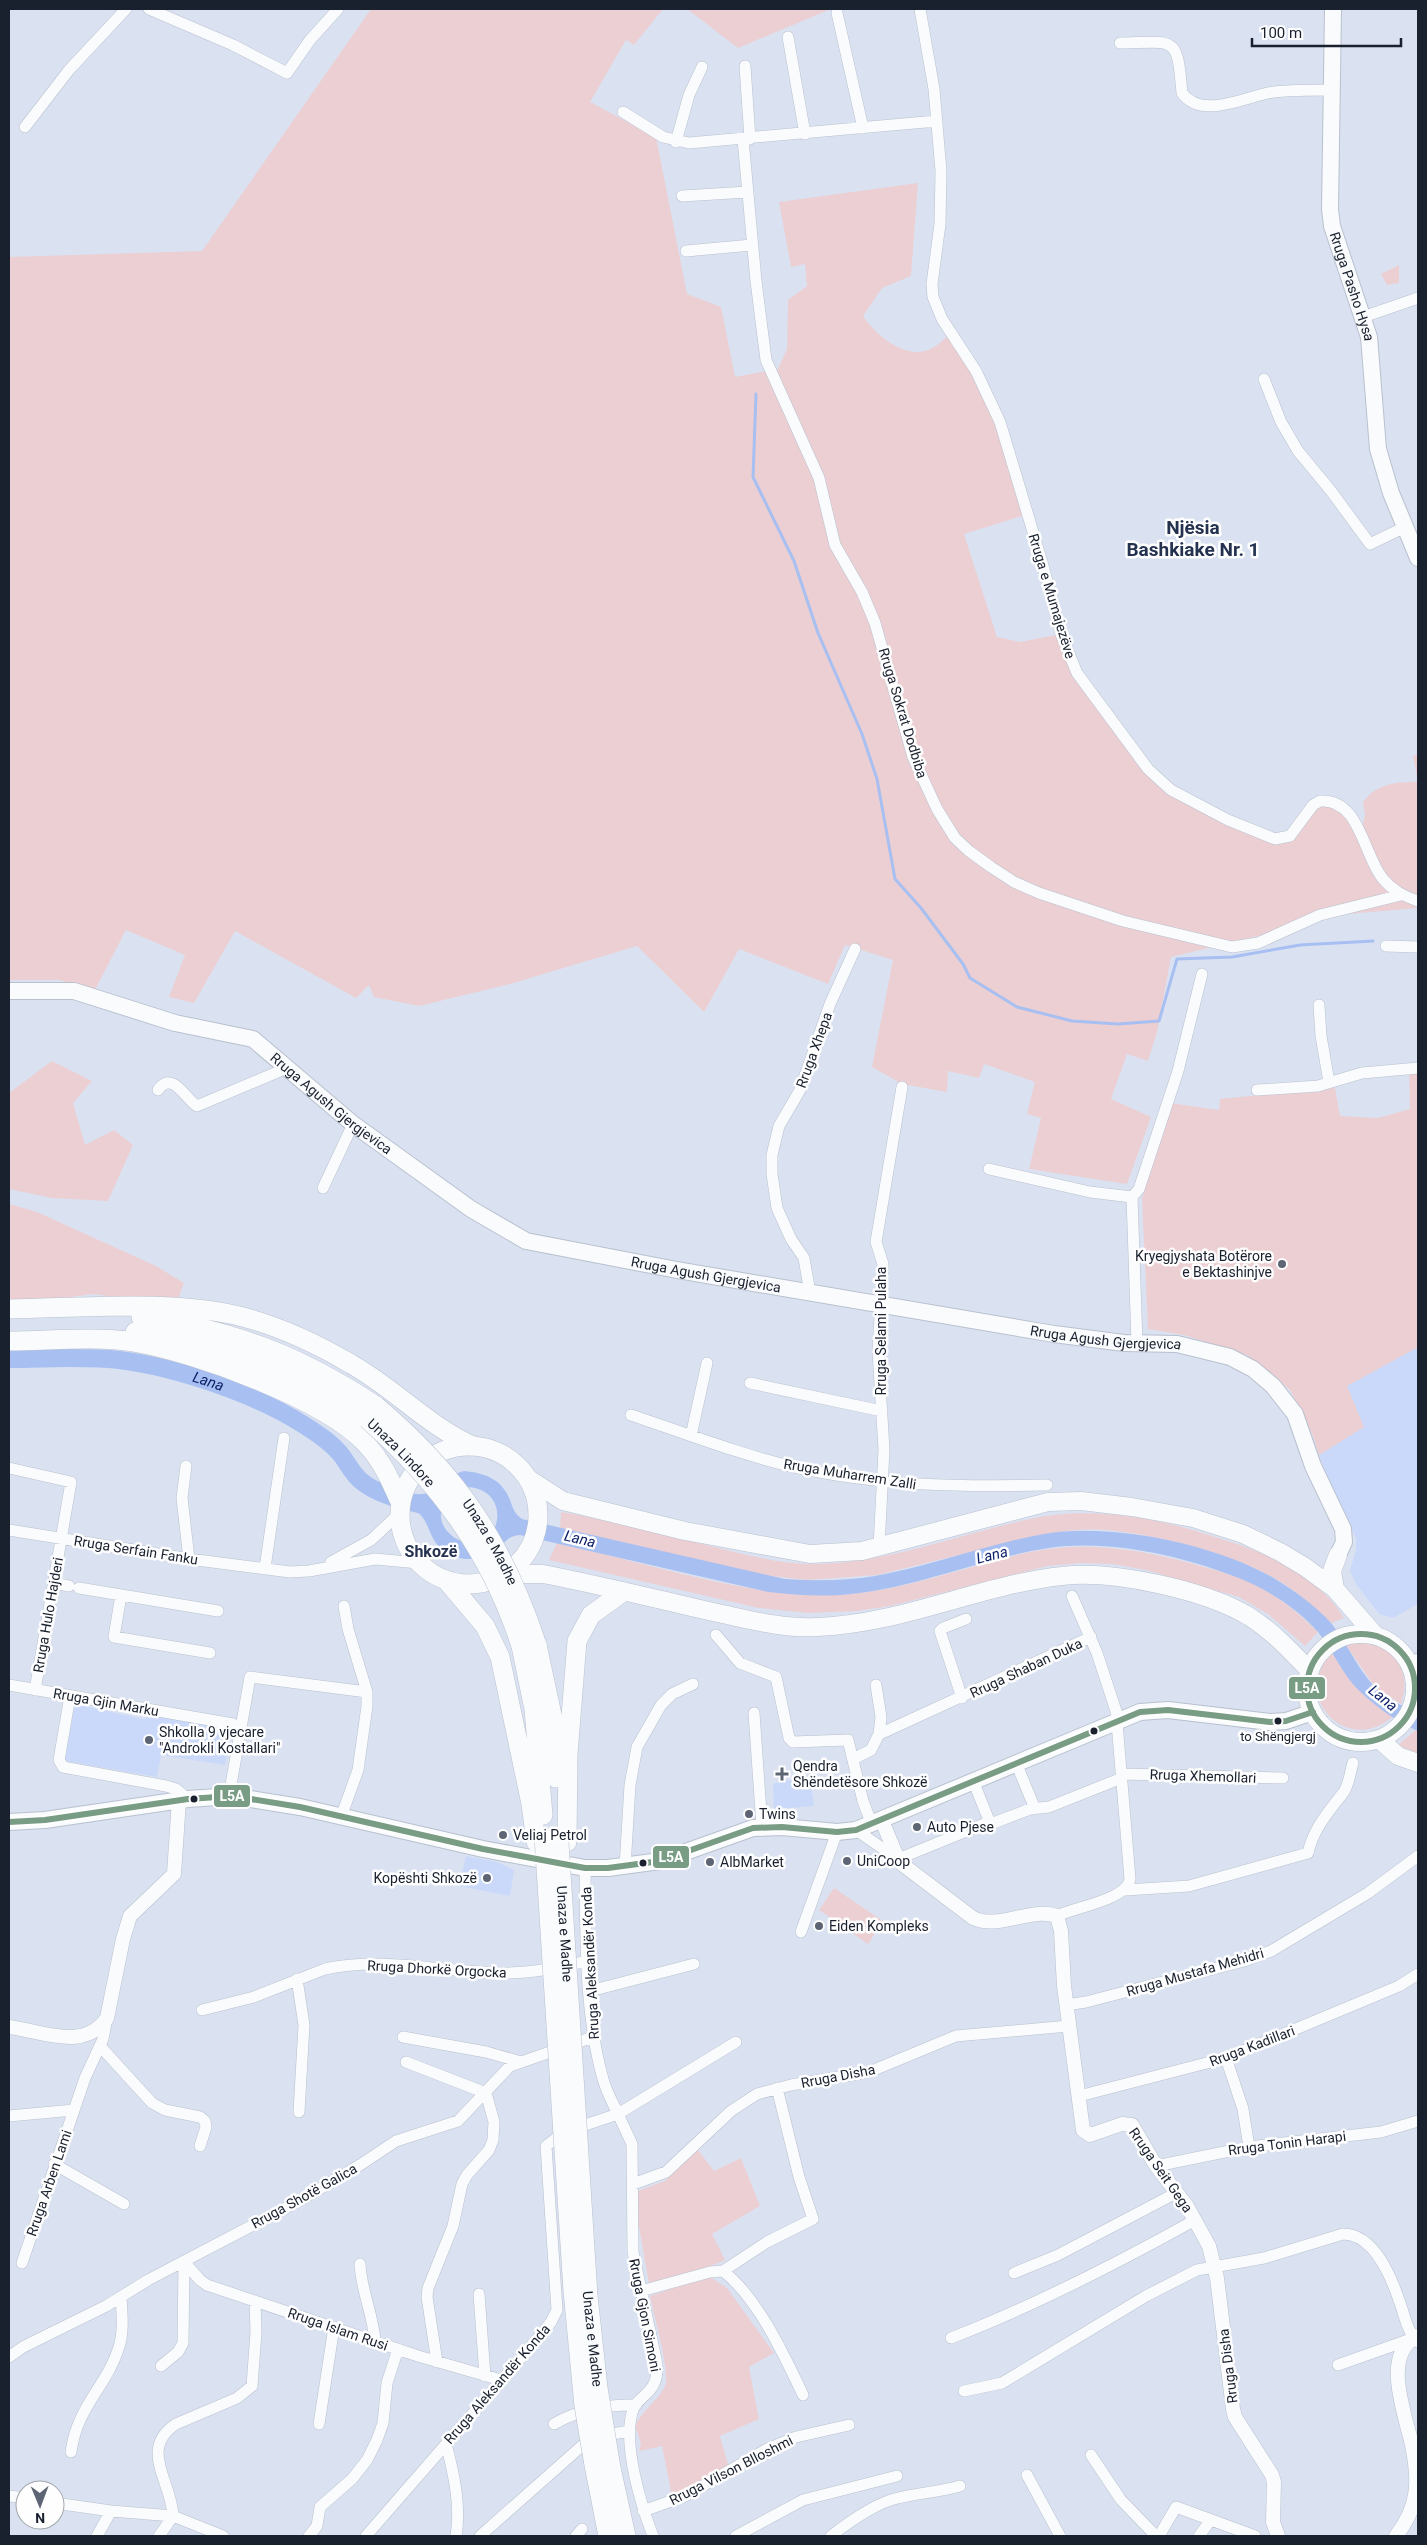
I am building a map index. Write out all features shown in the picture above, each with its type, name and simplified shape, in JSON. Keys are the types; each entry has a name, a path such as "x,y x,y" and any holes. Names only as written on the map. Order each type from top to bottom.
{"highway":[{"path":"9,1309 179,1308 220,1312 250,1319 298,1336 353,1365 389,1388 450,1435 473,1446 491,1450 508,1458 529,1479 538,1503 539,1521 535,1539 526,1556 514,1568 499,1578 482,1583 464,1584 447,1581 431,1573 420,1563 408,1547 402,1530 400,1497 378,1460 358,1436 294,1397 189,1356 133,1342 9,1341"},
{"name":"Unaza e Madhe","path":"9,1314 121,1314 186,1324 276,1350 333,1378 371,1413 412,1436 475,1512 500,1553 521,1597 529,1645 552,1716 554,2008 573,2291 584,2406 626,2536"},
{"name":"Unaza Lindore","path":"9,1334 125,1331 168,1335 249,1356 304,1380 334,1397 371,1413"},
{"path":"400,1497 422,1465 437,1454 455,1448 473,1446"},
{"path":"447,1581 486,1626 500,1657 531,1804 552,1841"},
{"path":"552,1841 568,1754 578,1642 592,1615 623,1592"},
{"name":"Unaza e Madhe","path":"552,1841 573,2061 588,2296 608,2536"}],"main road":[{"name":"Rruga Pasho Hysa","path":"1333,9 1331,218 1338,246 1363,317 1371,352 1378,449 1405,527 1418,558"},
{"name":"Rruga Agush Gjergjevica","path":"9,991 74,991 175,1023 253,1039 353,1124 471,1209 526,1240 810,1293 1054,1334 1137,1343 1177,1344 1230,1356 1253,1369 1282,1395 1295,1414 1313,1466 1343,1529 1344,1542 1338,1555"},
{"path":"529,1479 563,1501 685,1531 789,1551 835,1554 879,1546 1048,1502 1081,1501 1112,1503 1192,1518 1243,1534 1305,1567 1335,1589 1375,1635 1399,1649 1415,1663 1416,1688 1410,1712 1387,1734 1353,1741 1341,1738 1330,1731 1313,1712 1307,1685 1310,1671 1319,1654 1334,1641 1353,1634 1375,1635"},
{"path":"1305,1567 1321,1563 1338,1555"},
{"path":"1335,1589 1332,1571 1338,1555"},
{"path":"499,1578 518,1574 543,1574 742,1618 815,1627 885,1619 1002,1588 1062,1576 1125,1578 1175,1589 1248,1616 1275,1635 1310,1671"},
{"path":"9,1822 45,1820 184,1800 230,1796 267,1801 474,1847 585,1868 625,1867 660,1861 744,1830 762,1826 837,1832 856,1830 974,1783 1134,1714 1155,1710 1270,1722 1286,1721 1313,1712"},
{"path":"1387,1734 1398,1756 1418,1763"}],"street":[{"path":"25,127 58,83 126,9"},
{"path":"149,9 233,45 287,73 310,40 338,9"},
{"path":"624,112 663,136 676,142 689,143 938,121 931,65 920,9"},
{"path":"838,13 863,128"},
{"path":"788,37 805,134"},
{"path":"1120,43 1167,42 1175,48 1179,57 1182,93 1192,103 1209,106 1271,92 1332,90"},
{"name":"Rruga Sokrat Dodbiba","path":"745,66 748,192 752,245 766,360 819,478 835,545 862,592 875,623 913,757 922,779 955,838 968,851 1014,882 1064,903 1123,921 1232,947 1258,943 1320,915 1401,895"},
{"path":"676,142 689,95 702,67"},
{"name":"Rruga e Mumajezëve","path":"938,121 941,206 933,297 942,319 976,371 1000,422 1039,549 1061,634 1077,674 1148,769 1172,790 1228,820 1275,839 1290,836 1313,805 1320,800 1338,803 1353,818 1382,878 1401,895 1418,901"},
{"path":"682,196 748,192"},
{"path":"686,251 752,245"},
{"path":"1363,317 1418,298"},
{"path":"1264,379 1281,422 1298,450 1352,519 1366,541 1370,544 1379,541 1405,527"},
{"path":"1386,946 1418,947"},
{"name":"Rruga Xhepa","path":"810,1293 804,1258 788,1232 777,1208 772,1174 772,1155 779,1126 800,1090 830,1004 854,948"},
{"path":"989,1169 1090,1192 1132,1196 1139,1190 1178,1071 1202,974"},
{"path":"1319,1005 1321,1036 1329,1082"},
{"path":"158,1090 161,1086 172,1083 177,1085 189,1102 197,1106 287,1068"},
{"path":"1257,1090 1318,1086 1362,1074 1418,1068"},
{"name":"Rruga Selami Pulaha","path":"879,1546 882,1481 882,1411 878,1351 883,1264 876,1242 902,1087"},
{"path":"323,1188 353,1124"},
{"path":"1132,1196 1137,1343"},
{"path":"691,1436 707,1363"},
{"path":"750,1383 882,1411"},
{"name":"Rruga Muharrem Zalli","path":"631,1415 691,1436 792,1466 882,1481 953,1487 1046,1485"},
{"path":"265,1568 284,1438"},
{"path":"186,1466 182,1498 189,1559"},
{"name":"Rruga Hulo Hajderi","path":"9,1468 71,1482 34,1690"},
{"name":"Rruga Serfain Fanku","path":"322,1567 371,1540 400,1497"},
{"name":"Rruga Serfain Fanku","path":"9,1530 189,1559 300,1572 375,1559 420,1563"},
{"path":"54,1584 218,1611"},
{"path":"121,1595 114,1637 210,1653"},
{"path":"1072,1596 1104,1671 1117,1720 1130,1879 1126,1890"},
{"path":"341,1817 350,1798 358,1770 367,1706 367,1692 348,1629 344,1606"},
{"name":"Rruga Shaban Duka","path":"962,1698 940,1632 943,1628 966,1620"},
{"path":"716,1635 740,1663 776,1676 789,1738 793,1742 848,1740 863,1801 898,1859 907,1869 980,1921 1043,1913 1057,1916 1072,1908 1119,1895 1126,1890 1189,1886 1308,1853 1323,1818 1336,1799 1344,1792 1353,1763"},
{"name":"Rruga Shaban Duka","path":"879,1734 962,1698 1091,1637"},
{"path":"230,1796 250,1677 367,1692"},
{"path":"625,1867 628,1804 637,1747 661,1705 672,1694 693,1684"},
{"name":"Rruga Gjin Marku","path":"9,1685 233,1724"},
{"path":"854,1759 871,1750 879,1734 880,1717 876,1685"},
{"path":"70,1696 59,1760 63,1768 166,1786 176,1789 184,1800"},
{"path":"754,1713 762,1826"},
{"path":"1017,1765 1035,1809"},
{"path":"898,1859 990,1823 1035,1809 1049,1808 1122,1776"},
{"name":"Rruga Xhemollari","path":"1122,1776 1284,1778"},
{"path":"974,1783 990,1823"},
{"name":"Rruga Arben Lami","path":"22,2264 54,2164 85,2078 100,2046 122,1939 130,1916 174,1874 184,1800"},
{"path":"856,1830 898,1859"},
{"path":"801,1932 837,1832"},
{"name":"Rruga Mustafa Mehidri","path":"1066,2005 1086,2002 1271,1951 1368,1893 1418,1856"},
{"name":"Rruga Aleksandër Konda","path":"366,2536 551,2322 557,2310 546,2146 564,2132 618,2114 604,2081 593,2037 585,1868"},
{"name":"Rruga Seit Gega","path":"1057,1916 1061,1931 1066,2005 1082,2126 1087,2134 1130,2123 1135,2128 1156,2166 1195,2220"},
{"name":"Rruga Dhorkë Orgocka","path":"202,2010 248,1999 297,1979 342,1966 394,1963 505,1973 541,1971 588,1961"},
{"path":"590,1991 694,1964"},
{"name":"Rruga Kadillari","path":"1079,2096 1226,2058 1398,1986 1418,1974"},
{"path":"297,1979 304,2025 298,2112"},
{"path":"9,2027 58,2036 78,2037 95,2030 108,2014"},
{"name":"Rruga Disha","path":"633,2184 666,2172 743,2102 777,2088 869,2072 956,2036 1069,2026"},
{"path":"403,2037 486,2052 521,2062"},
{"name":"Rruga Shotë Galica","path":"9,2356 121,2297 148,2280 299,2201 360,2166 396,2141 458,2121 486,2093 502,2073 521,2062 593,2037"},
{"path":"618,2114 736,2042"},
{"path":"100,2046 152,2103 165,2110 205,2120 206,2127 200,2146"},
{"path":"1226,2058 1243,2109 1248,2147"},
{"path":"406,2062 486,2093 494,2122 494,2140 489,2150 467,2175 462,2184 453,2226 428,2288 427,2297 437,2362"},
{"path":"641,2291 710,2272 723,2271 767,2242 812,2219 799,2178 777,2088"},
{"path":"9,2116 74,2110"},
{"name":"Rruga Gjon Simoni","path":"618,2114 632,2144 631,2233 635,2268 658,2371 652,2388 632,2412 630,2431 643,2511 653,2536"},
{"name":"Rruga Tonin Harapi","path":"1156,2166 1248,2147 1382,2132 1418,2121"},
{"path":"54,2164 124,2204"},
{"path":"1014,2273 1058,2255 1176,2193"},
{"path":"952,2338 1027,2306 1119,2262 1195,2220"},
{"name":"Rruga Disha","path":"1195,2220 1209,2246 1215,2266 1235,2417 1272,2476 1273,2522 1276,2536"},
{"path":"964,2391 1002,2383 1146,2296 1197,2270 1264,2258 1343,2234 1355,2236 1373,2251 1389,2275 1417,2338"},
{"path":"161,2366 178,2352 183,2343 184,2262"},
{"name":"Rruga Islam Rusi","path":"184,2262 200,2280 208,2285 437,2362 501,2380"},
{"path":"360,2264 361,2278 373,2321 375,2341"},
{"path":"723,2271 739,2286 777,2342 802,2395"},
{"path":"479,2294 485,2376"},
{"path":"71,2452 78,2422 119,2348 122,2332 121,2297"},
{"path":"174,2516 158,2456 159,2441 167,2430 176,2424 238,2398 252,2386 256,2332 255,2301"},
{"path":"319,2424 334,2327"},
{"path":"1338,2365 1417,2338"},
{"path":"1396,2536 1406,2521 1416,2494 1412,2445 1399,2392 1398,2374 1402,2351 1417,2338"},
{"path":"309,2536 317,2526 320,2508 352,2479 367,2460 377,2440 384,2416 387,2383 398,2349"},
{"path":"554,2424 566,2417 620,2404 636,2405"},
{"name":"Rruga Vilson Blloshmi","path":"643,2511 692,2493 768,2449 796,2437 849,2425"},
{"path":"480,2536 584,2444 600,2436 630,2431"},
{"path":"446,2444 453,2471 459,2519 456,2536"},
{"path":"1091,2455 1121,2500 1158,2536 1176,2507 1255,2536"},
{"path":"1027,2475 1060,2536"},
{"path":"736,2536 803,2500 896,2476"},
{"path":"831,2536 864,2514 897,2498 937,2492 960,2486"},
{"path":"65,2504 111,2511 174,2516 222,2536"},
{"path":"97,2536 111,2511"},
{"path":"159,2536 174,2516"},
{"path":"1199,2536 1210,2521"}],"shaded area":[{"path":"371,9 663,9 634,45 626,40 590,102 656,137 687,294 721,307 735,377 778,369 787,349 788,300 807,286 805,264 791,267 779,202 918,183 911,276 882,288 863,316 882,337 907,351 929,350 951,333 976,371 1028,514 964,534 997,637 1020,642 1061,634 1077,673 1171,790 1283,839 1307,813 1329,800 1362,828 1365,815 1363,802 1375,791 1394,783 1418,782 1418,908 1348,914 1171,957 1157,1032 1148,1061 1127,1054 1111,1099 1151,1117 1127,1184 1029,1169 1041,1118 1027,1114 1035,1082 984,1064 979,1078 948,1071 947,1092 902,1084 872,1067 893,960 845,945 828,984 739,949 704,1012 637,946 510,984 419,1006 374,997 369,985 356,998 235,931 194,1003 169,997 185,955 126,930 95,990 59,980 9,980 9,257 202,251"},
{"path":"687,9 831,9 738,48"},
{"path":"1399,265 1399,283 1387,285 1381,274"},
{"path":"1418,754 1418,782 1413,756"},
{"path":"52,1061 92,1081 73,1103 85,1145 114,1130 133,1145 108,1201 52,1198 9,1189 9,1093"},
{"name":"Kryegjyshata Botërore e Bektashinjve","path":"1418,1070 1418,1347 1347,1386 1364,1427 1319,1455 1313,1436 1290,1390 1247,1355 1184,1335 1148,1329 1142,1199 1170,1103 1219,1110 1220,1099 1335,1088 1340,1116 1378,1118 1410,1109 1409,1072"},
{"path":"9,1204 37,1212 156,1266 184,1283 179,1297 148,1300 132,1296 117,1297 93,1294 36,1302 9,1303"},
{"path":"1418,1347 1418,1604 1393,1618 1379,1614 1356,1584 1350,1571 1356,1549 1356,1538 1335,1498 1319,1455 1364,1427 1347,1386"},
{"path":"561,1512 616,1523 733,1552 802,1564 870,1559 924,1547 1003,1525 1057,1515 1083,1513 1135,1517 1186,1528 1252,1549 1267,1556 1311,1582 1335,1605 1344,1618 1331,1623 1284,1584 1245,1564 1222,1555 1150,1536 1106,1530 1091,1529 1045,1534 877,1575 807,1580 763,1575 560,1528"},
{"path":"557,1543 728,1584 797,1594 830,1595 855,1594 903,1585 1043,1550 1085,1547 1127,1550 1190,1563 1245,1580 1270,1593 1318,1632 1305,1646 1268,1614 1239,1597 1146,1570 1113,1564 1080,1563 1047,1566 890,1606 857,1611 808,1613 759,1608 549,1560"},
{"path":"1361,1640 1383,1647 1398,1662 1404,1681 1401,1704 1375,1687 1345,1644"},
{"path":"1332,1653 1358,1688 1372,1702 1393,1716 1376,1727 1359,1730 1343,1726 1330,1717 1321,1704 1317,1688 1320,1670"},
{"name":"Shkolla 9 vjecare \"Androkli Kostallari\"","path":"75,1704 144,1719 153,1712 233,1726 225,1765 161,1755 157,1777 65,1761"},
{"path":"1416,1730 1418,1731 1418,1754 1398,1745"},
{"path":"810,1779 814,1806 774,1809 773,1784 781,1781"},
{"name":"Kopështi Shkozë","path":"466,1856 497,1862 514,1870 510,1896 459,1886"},
{"path":"834,1888 883,1921 868,1944 819,1910"},
{"path":"698,2150 714,2171 741,2158 760,2206 712,2234 725,2260 708,2267 649,2284 638,2221 638,2191 665,2181"},
{"path":"704,2278 712,2278 727,2288 774,2353 749,2367 759,2419 720,2436 729,2468 672,2497 662,2446 639,2451 641,2443 635,2426 662,2391 666,2380 664,2357 650,2296"}],"water":[{"path":"464,1471 479,1473 492,1478 507,1493 513,1509 522,1519 785,1579 830,1580 875,1576 917,1567 1023,1538 1070,1531 1130,1534 1192,1546 1248,1565 1272,1577 1311,1604 1331,1623 1374,1686 1389,1698 1418,1715 1418,1731 1392,1717 1358,1690 1347,1677 1318,1632 1293,1608 1252,1584 1196,1563 1122,1548 1072,1546 1049,1548 999,1558 925,1579 876,1590 841,1595 799,1595 768,1592 520,1535 509,1538 498,1549 485,1556 464,1559 444,1551 434,1541 423,1517 412,1509 416,1494 429,1492","holes":["464,1487 473,1488 488,1494 493,1500 497,1515 493,1532 467,1543 455,1538 446,1530 441,1518 441,1512 443,1505 452,1495"]}],"waterway":[{"path":"756,394 753,477 794,561 818,633 862,734 877,779 895,879 921,908 963,964 970,978 1017,1007 1072,1021 1118,1024 1159,1021 1177,959 1232,957 1300,945 1373,941"},
{"name":"Lana","path":"9,1359 78,1358 119,1360 190,1375 263,1403 314,1432 334,1447 360,1480 376,1491 434,1508"}],"transit line":[{"name":"L5A","path":"1361,1634 1382,1638 1399,1650 1411,1667 1415,1688 1411,1709 1399,1726 1382,1738 1361,1742 1340,1738 1323,1726 1311,1709 1307,1688 1311,1667 1323,1650 1340,1638 1361,1634"},
{"name":"L5A","path":"9,1822 45,1820 188,1799 232,1796 300,1807 483,1849 585,1868 608,1868 660,1861 753,1828 782,1827 837,1832 856,1830 1140,1712 1168,1710 1270,1722 1286,1721 1313,1712"}],"place":[{"name":"Kryegjyshata Botërore e Bektashinjve","path":"1282,1264"},
{"name":"to Shëngjergj","path":"1278,1721"},
{"name":"Shkolla 9 vjecare \"Androkli Kostallari\"","path":"149,1740"},
{"name":"Qendra Shëndetësore Shkozë","path":"782,1774"},
{"name":"Twins","path":"749,1814"},
{"name":"Auto Pjese","path":"917,1827"},
{"name":"Veliaj Petrol","path":"503,1835"},
{"name":"UniCoop","path":"847,1861"},
{"name":"AlbMarket","path":"710,1862"},
{"name":"Kopështi Shkozë","path":"487,1878"},
{"name":"Eiden Kompleks","path":"819,1926"}],"district":[{"name":"Njësia Bashkiake Nr. 1","path":"1193,538"},
{"name":"Shkozë","path":"431,1551"}]}
